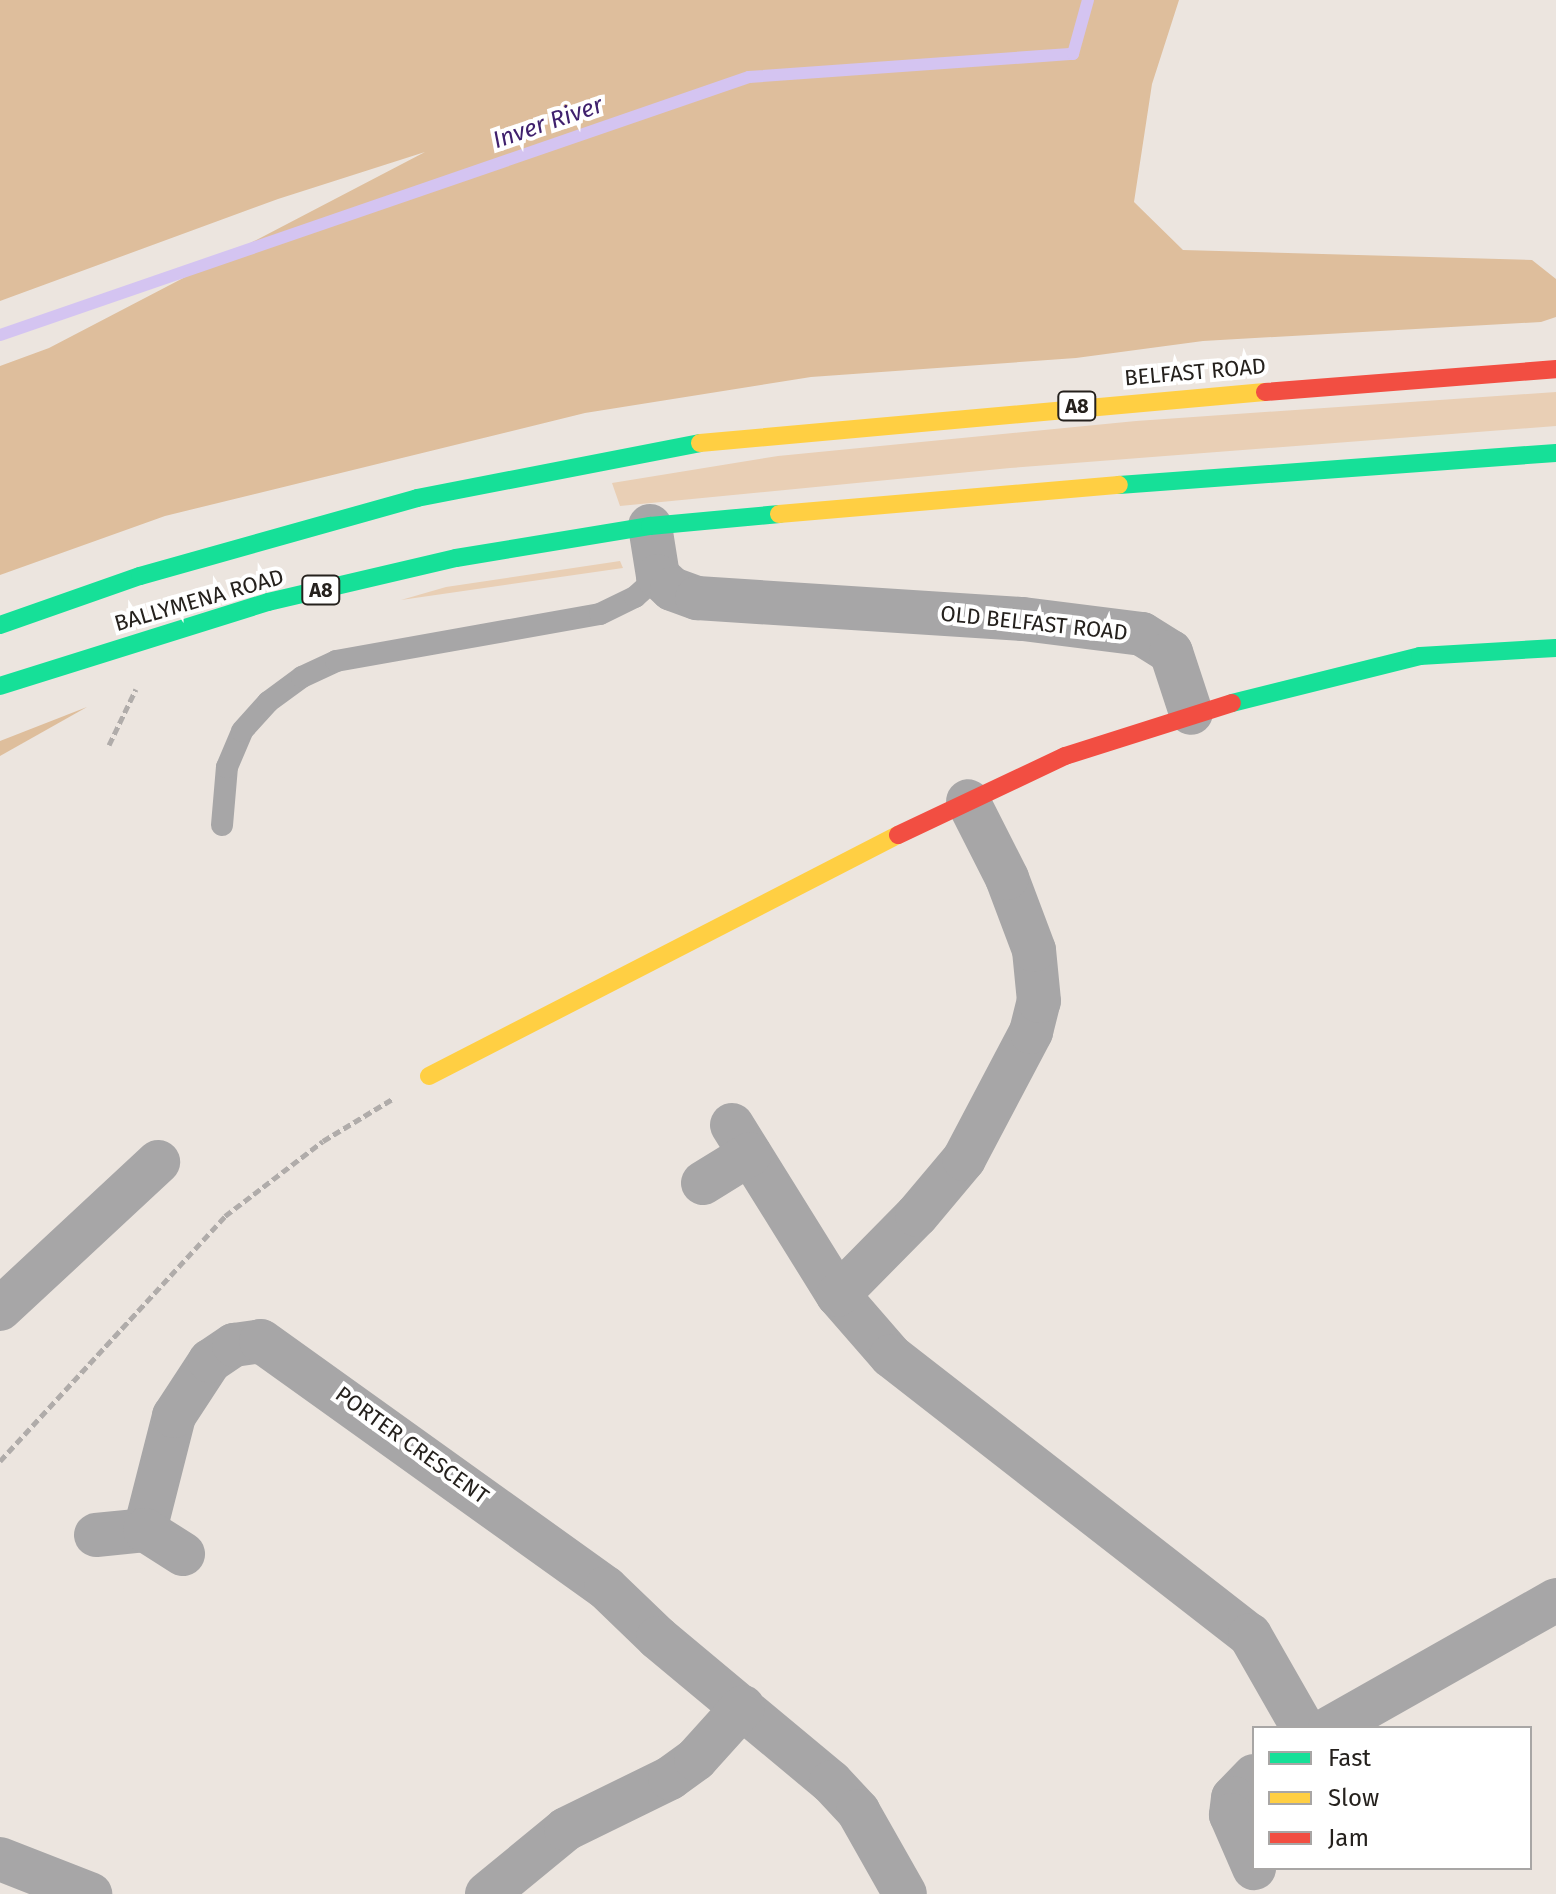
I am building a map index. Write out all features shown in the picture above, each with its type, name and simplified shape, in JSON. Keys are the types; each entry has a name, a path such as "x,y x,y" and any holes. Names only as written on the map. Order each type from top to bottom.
{"main road":[{"name":"BELFAST ROAD","path":"600,460 669,446 967,415 1556,369"},
{"name":"A8","path":"650,526 943,498 1556,453"},
{"name":"BALLYMENA ROAD","path":"0,625 140,576 417,498 600,460"},
{"name":"BALLYMENA ROAD","path":"0,686 268,602 456,558 650,526"},
{"path":"429,1076 968,801 1065,756 1191,713 1420,656 1556,648"}],"street":[{"path":"650,526 658,576"},
{"name":"OLD BELFAST ROAD","path":"658,576 672,589 697,598 994,616 1142,634 1171,652 1191,713"},
{"path":"838,1295 917,1215 964,1159 1031,1032 1039,1001 1034,950 1007,878 968,801"},
{"path":"703,1183 741,1139 838,1295 891,1356 1250,1635 1302,1726"},
{"path":"0,1309 131,1170"},
{"name":"PORTER CRESCENT","path":"145,1530 174,1416 210,1361 234,1345 261,1341 606,1588 858,1811 905,1894"},
{"path":"96,1535 145,1530 183,1554"},
{"path":"1334,1726 1556,1600"},
{"path":"487,1894 566,1829 670,1778 696,1759 743,1707"},
{"path":"1252,1778 1233,1798 1231,1815 1252,1863"},
{"path":"0,1859 90,1894"},
{"path":"1255,1870 1269,1894"}],"lane":[{"path":"222,825 227,767 242,731 268,702 302,677 336,661 600,614 635,597 658,576"}],"path":[{"path":"109,745 141,682"},
{"path":"0,1461 225,1216 323,1141 429,1076"}],"shaded area":[{"path":"0,0 1179,0 1152,84 1134,202 1183,250 1532,260 1556,279 1556,317 1541,322 1203,341 1076,358 811,377 585,413 165,516 0,575 0,366 49,348 425,152 278,199 0,301"},
{"path":"1556,392 1556,426 1010,468 620,506 612,483 778,456 1136,421"},
{"path":"620,561 623,568 401,600 446,587"},
{"path":"87,707 0,756 0,741"}],"waterway":[{"name":"Inver River","path":"0,335 749,77 1073,54 1088,0"}],"traffic: fast":[{"path":"0,625 140,576 417,498 700,443"},
{"path":"1119,485 1556,453"},
{"path":"0,686 268,602 456,558 650,526 779,514"},
{"path":"1232,703 1420,656 1556,648"}],"traffic: slow":[{"path":"700,443 1265,392"},
{"path":"779,514 1119,485"},
{"path":"429,1076 898,835"}],"traffic: jam":[{"path":"1265,392 1556,369"},
{"path":"898,835 1065,756 1232,703"}]}
